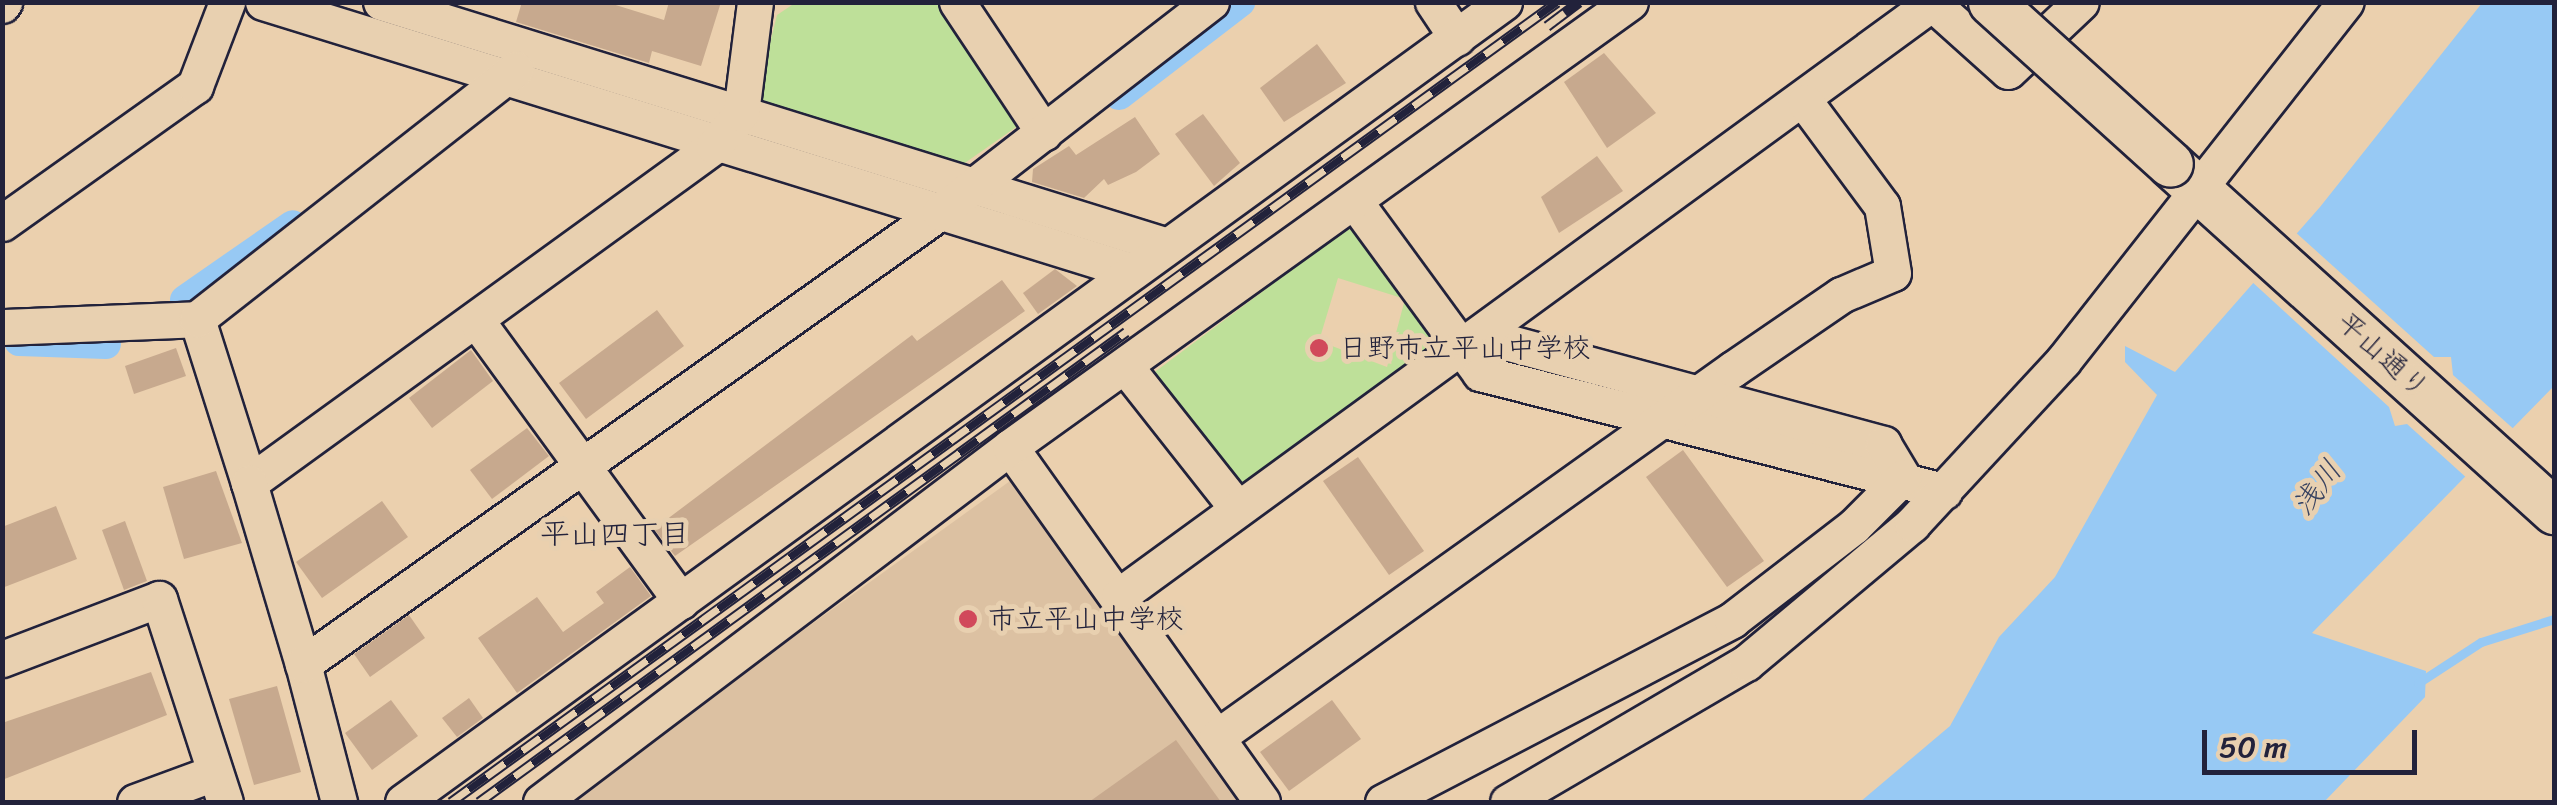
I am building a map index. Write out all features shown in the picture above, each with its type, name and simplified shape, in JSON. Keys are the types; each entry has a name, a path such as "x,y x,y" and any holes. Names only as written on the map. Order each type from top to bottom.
{"main road":[{"name":"平山通り","path":"1991,2 2554,510"}],"street":[{"path":"2,223 195,86 227,2"},
{"path":"263,2 714,146 1129,270"},
{"path":"381,2 1164,246"},
{"path":"957,2 1044,133"},
{"path":"303,664 976,186 1044,133 1172,14 1211,2"},
{"path":"1433,2 1456,38"},
{"path":"403,802 1129,270 1504,2"},
{"path":"541,802 1010,447 1630,2"},
{"path":"1508,802 1746,663 1876,558 2054,372 2194,184 2345,2"},
{"path":"248,483 714,146 741,112 754,3"},
{"path":"1119,596 1805,102 1932,3 2008,71 2064,8"},
{"path":"2,327 197,320 504,77 542,53"},
{"path":"1217,737 1841,296 1893,273 1882,206 1805,102"},
{"path":"1355,202 1476,337 1480,373 1862,476 1902,477 1944,491"},
{"path":"197,320 303,664 339,802"},
{"path":"476,320 681,600"},
{"path":"1476,337 1883,444 1902,477"},
{"path":"1125,366 1238,509"},
{"path":"1010,447 1262,802"},
{"path":"1383,802 1732,620 1854,526 1902,477"},
{"path":"2,659 159,599 219,788 135,802"}],"shaded area":[{"name":"市立平山中学校","path":"1010,481 1024,485 1243,802 565,802"}],"green space":[{"path":"795,3 942,3 1022,123 962,165 756,99 777,15"},
{"path":"1349,227 1401,298 1338,278 1319,341 1387,367 1404,302 1437,347 1244,490 1152,374"}],"water":[{"name":"浅川","path":"2482,3 2554,3 2554,386 2312,633 2426,671 2425,697 2324,802 1860,802 1950,726 1999,637 2055,577 2157,395 2125,362 2125,346 2175,372 2320,207"}],"pier":[{"path":"2293,230 2434,357 2451,357 2453,375 2517,432 2469,480 2407,424 2395,426 2389,407 2250,280"}],"building":[{"path":"522,2 606,2 664,20 669,2 721,2 701,66 652,51 649,63 516,22"},
{"path":"1317,44 1346,83 1284,122 1260,88"},
{"path":"1604,53 1656,113 1607,148 1564,82"},
{"path":"1203,114 1240,163 1214,186 1175,134"},
{"path":"1135,117 1160,154 1136,172 1108,185 1104,179 1084,198 1032,182 1033,169 1069,146 1076,155"},
{"path":"1597,156 1623,191 1559,233 1541,197"},
{"path":"1055,269 1077,286 1038,314 1023,293"},
{"path":"1002,280 1025,311 675,556 654,529 912,335 917,341"},
{"path":"657,310 684,346 586,419 559,383"},
{"path":"176,348 186,376 134,394 125,366"},
{"path":"471,350 493,381 432,428 409,398"},
{"path":"527,428 549,456 492,499 470,470"},
{"path":"1683,450 1764,561 1727,587 1646,477"},
{"path":"1358,457 1424,551 1389,575 1323,481"},
{"path":"216,471 242,543 184,559 163,487"},
{"path":"382,501 408,537 322,598 296,562"},
{"path":"56,506 77,559 2,588 2,527"},
{"path":"125,521 147,581 124,590 102,530"},
{"path":"630,567 651,596 517,693 478,638 537,597 563,632 604,603 596,592"},
{"path":"409,615 425,638 370,677 354,654"},
{"path":"151,672 167,715 2,780 2,723"},
{"path":"277,686 301,772 254,785 229,699"},
{"path":"469,698 483,718 457,737 442,718"},
{"path":"391,700 418,736 372,770 345,733"},
{"path":"1332,700 1361,739 1289,791 1260,752"},
{"path":"1176,740 1221,802 1089,802"}],"waterway":[{"path":"1119,95 1240,2"},
{"path":"185,300 293,225"},
{"path":"19,341 106,344"},
{"path":"2418,683 2481,642 2554,619"}],"railway":[{"path":"451,802 1557,2"},
{"path":"1547,26 1579,2"},
{"path":"479,802 1126,332"}],"place":[{"name":"日野市立平山中学校","path":"1319,348"},
{"name":"市立平山中学校","path":"968,619"}],"district":[{"name":"平山四丁目","path":"615,534"}]}
